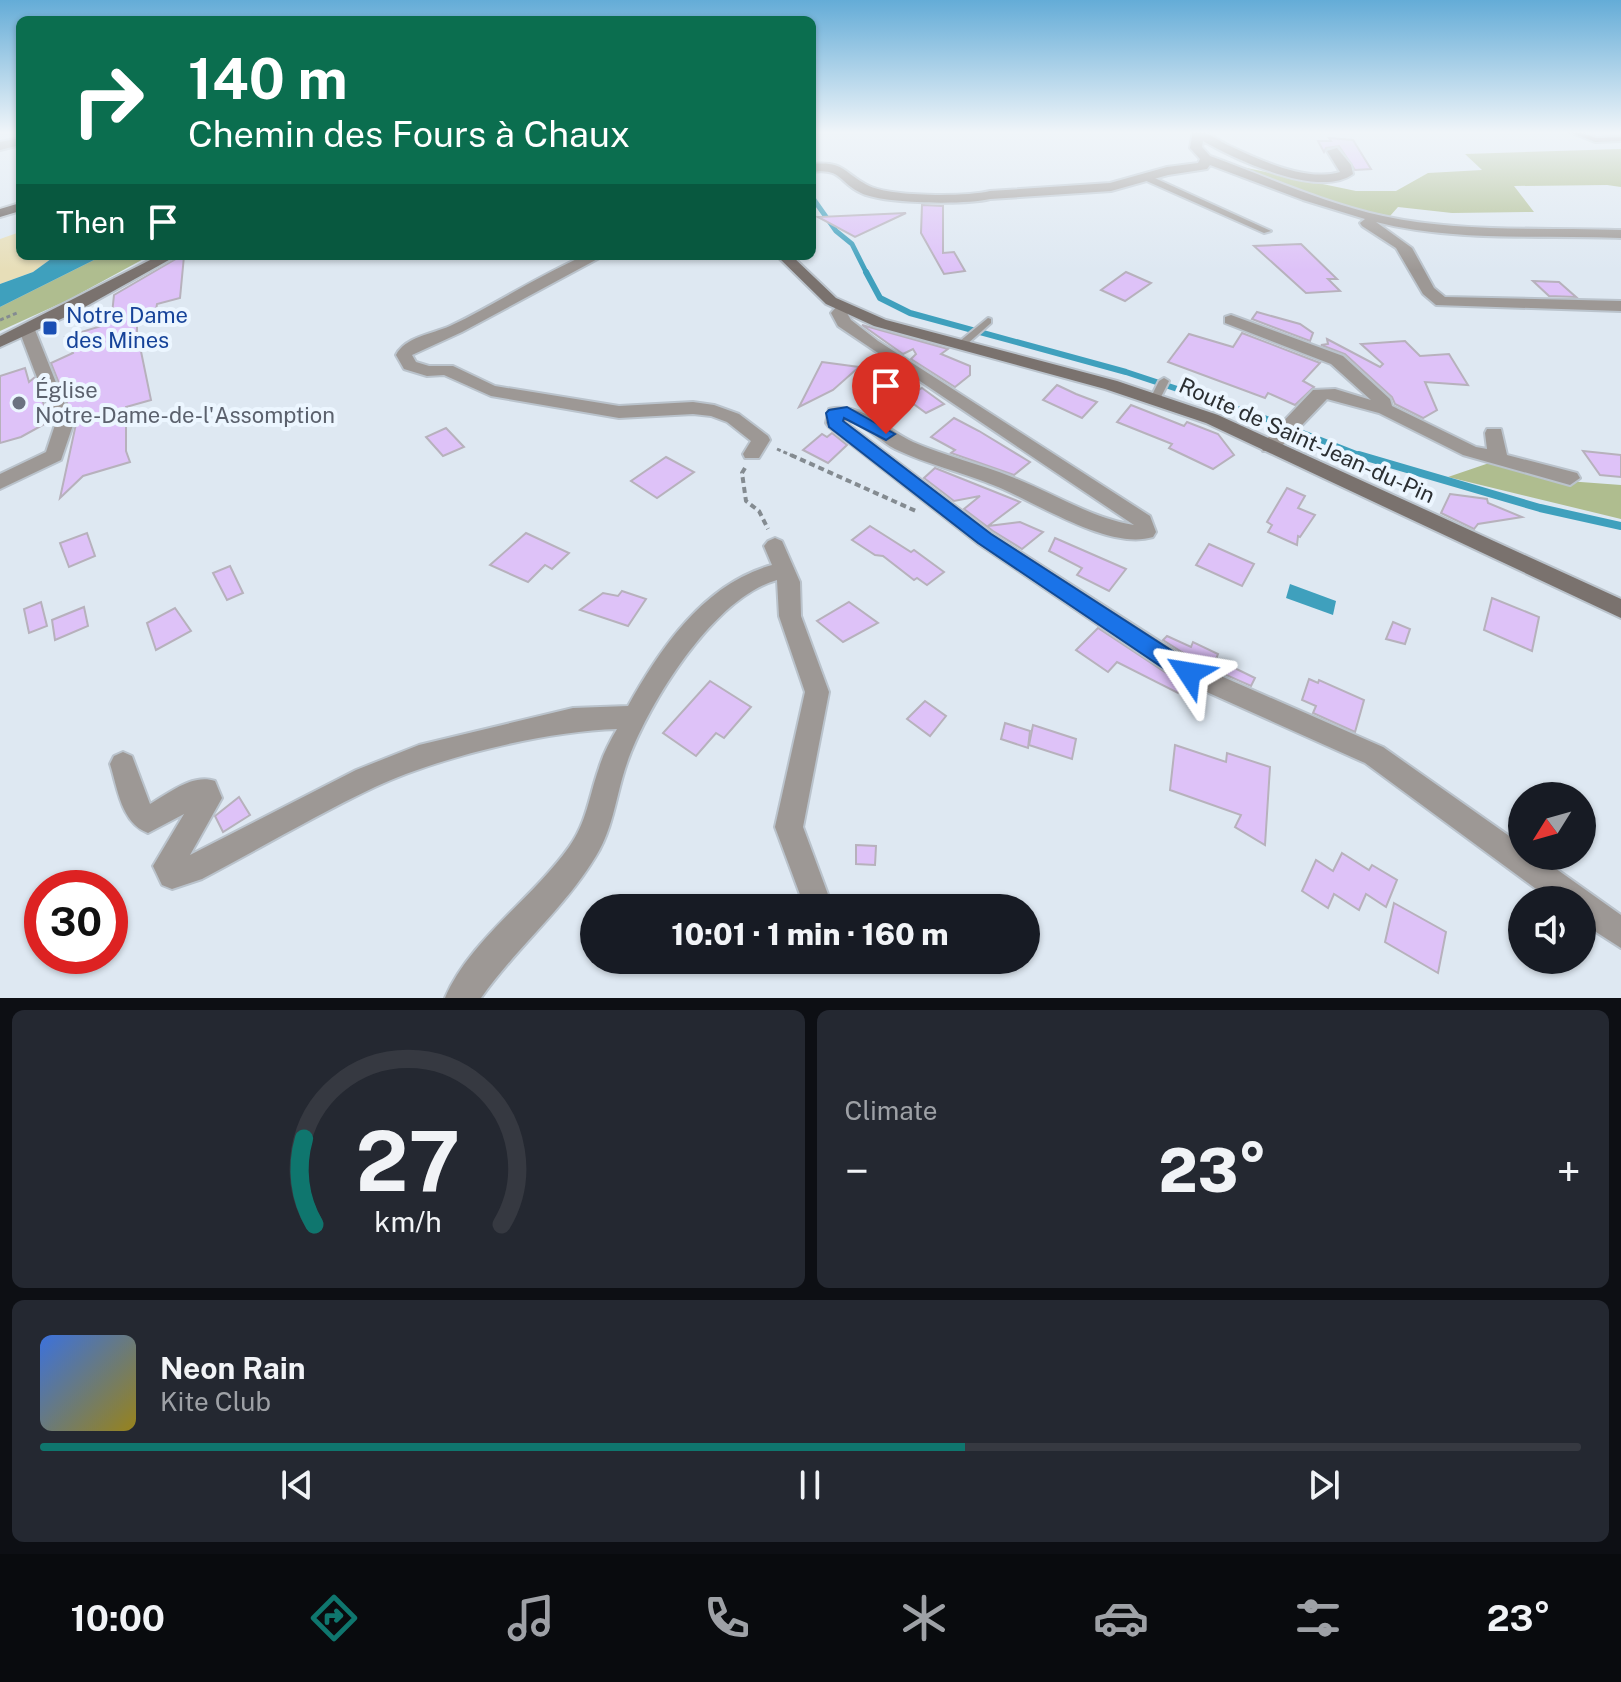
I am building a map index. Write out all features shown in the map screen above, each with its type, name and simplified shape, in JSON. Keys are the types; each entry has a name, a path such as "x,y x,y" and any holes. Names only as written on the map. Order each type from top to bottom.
{"main road":[{"path":"0,342 162,260"},
{"name":"Route de Saint-Jean-du-Pin","path":"790,260 831,301 843,308 880,323 966,340"},
{"name":"Route de Saint-Jean-du-Pin","path":"792,260 858,303 966,340 1156,395 1212,419 1282,434 1621,609"}],"street":[{"path":"849,178 865,190 971,200 990,195 1090,190 1143,178"},
{"path":"1255,178 1338,209 1379,229 1402,245 1415,263 1424,285 1441,302 1621,306"},
{"path":"1338,209 1412,225 1620,235"},
{"path":"587,260 553,275 456,329 407,349 404,355 410,365 427,371 447,370 491,391 619,412 693,408 714,411 733,418 757,447"},
{"path":"843,308 839,313 844,323 872,344 1143,521 1146,532 1137,534 1085,517 1006,482 902,445 847,412 835,413 835,423 984,538 1189,673 1374,755 1556,886"},
{"path":"1231,320 1337,360 1384,403 1383,408"},
{"path":"0,482 54,456 64,425 27,330"},
{"path":"1282,434 1319,394 1327,392 1374,408 1383,408 1450,443 1570,478"},
{"path":"1494,433 1498,458"},
{"path":"461,998 504,943 559,887 591,840 615,758 660,674 736,587 767,572 780,558 789,582 790,616 817,692 789,827 814,894"},
{"path":"123,764 139,812 148,820 194,793 206,790 209,798 167,866 172,875 192,869 365,779 419,757 573,719 637,717"},
{"path":"1596,915 1621,933"}],"lane":[{"path":"1146,178 1267,231"},
{"path":"966,340 985,324"},
{"path":"1156,395 1164,381"}],"path":[{"path":"780,558 759,511 746,501 742,473 757,447 930,517"}],"green space":[{"path":"1268,178 1292,178 1356,191 1396,191 1420,178 1621,178 1621,187 1514,186 1534,212 1452,213 1398,207 1390,216 1337,205"},
{"path":"94,260 142,260 68,300 0,331 0,307"},
{"path":"1495,461 1567,481 1621,485 1621,519 1448,477"}],"sand":[{"path":"16,233 16,260 50,260 33,272 0,284 0,239"}],"water":[{"path":"50,260 94,260 0,307 0,284 33,272"},
{"path":"1290,584 1336,601 1333,615 1286,598"}],"building":[{"path":"922,205 943,206 943,253 954,252 965,271 944,274 921,233"},
{"path":"906,213 855,237 818,217"},
{"path":"1301,244 1337,279 1328,279 1340,291 1306,293 1254,246"},
{"path":"174,260 184,260 180,298 157,304 156,310 137,315 137,332 151,400 126,407 126,451 130,462 83,476 60,498 76,424 75,412 71,413 51,363 73,353 65,337 111,323 114,295"},
{"path":"1126,272 1151,283 1125,301 1101,290"},
{"path":"1533,281 1559,282 1576,297 1549,296"},
{"path":"1257,312 1300,324 1313,333 1310,341 1252,319"},
{"path":"862,325 948,349 941,354 970,366 970,375 955,387 911,359 916,354 913,349 903,354"},
{"path":"1242,333 1320,363 1303,381 1314,387 1295,405 1268,393 1265,398 1168,362 1189,334 1233,347"},
{"path":"1327,339 1380,367 1383,364 1361,344 1405,341 1420,356 1449,354 1468,385 1425,382 1437,410 1423,418 1395,404 1392,397 1345,354 1321,345 1328,344"},
{"path":"822,362 859,367 833,390 799,407"},
{"name":"Église Notre-Dame-de-l'Assomption","path":"25,368 29,382 34,378 50,421 21,437 0,443 0,376"},
{"path":"1057,385 1097,402 1082,418 1043,400"},
{"path":"922,388 944,404 926,413 904,397"},
{"path":"1131,405 1184,426 1187,422 1218,434 1234,455 1213,469 1169,448 1172,444 1117,422"},
{"path":"954,418 1030,462 1014,475 951,453 955,450 931,437"},
{"path":"446,428 464,447 443,456 426,437"},
{"path":"832,433 847,445 828,463 803,450 822,434 827,437"},
{"path":"1583,451 1621,455 1621,477 1600,475"},
{"path":"666,457 694,472 657,498 631,481"},
{"path":"935,468 1020,502 988,526 1020,522 1043,532 1022,549 993,531 964,509 980,496 954,501 924,478"},
{"path":"1287,488 1305,496 1298,508 1315,515 1298,536 1297,545 1268,532 1272,525 1267,522"},
{"path":"1450,494 1487,499 1488,503 1522,517 1478,524 1474,529 1441,513"},
{"path":"870,526 911,552 914,550 944,572 927,585 917,578 914,580 883,556 875,555 852,540"},
{"path":"87,533 95,556 69,567 60,543"},
{"path":"526,533 569,553 552,569 545,565 528,582 490,565"},
{"path":"1055,538 1126,569 1109,591 1077,575 1082,568 1049,551"},
{"path":"1209,544 1254,564 1242,586 1196,565"},
{"path":"230,566 243,593 227,600 213,573"},
{"path":"622,591 646,599 628,626 580,610 603,593 618,596"},
{"path":"1492,598 1539,617 1532,651 1484,630"},
{"path":"41,602 47,626 29,633 24,609"},
{"path":"849,602 878,623 843,642 817,621"},
{"path":"84,607 88,626 55,640 52,620"},
{"path":"175,608 191,631 156,650 147,623"},
{"path":"1393,622 1410,629 1405,644 1386,639"},
{"path":"1098,628 1183,684 1178,693 1117,662 1108,672 1076,650"},
{"path":"1167,636 1191,647 1193,642 1218,654 1216,659 1255,678 1251,686 1199,663 1163,640"},
{"path":"1309,679 1318,683 1319,680 1364,700 1355,732 1313,713 1316,706 1302,700"},
{"path":"710,681 751,707 724,738 716,733 696,756 663,733"},
{"path":"925,701 946,716 930,736 907,719"},
{"path":"1005,723 1030,731 1028,748 1001,739"},
{"path":"1033,725 1076,739 1072,759 1029,745"},
{"path":"1175,745 1226,762 1227,753 1270,767 1265,845 1235,827 1241,815 1170,790"},
{"path":"239,797 250,815 223,832 215,816"},
{"path":"856,845 876,846 875,865 856,864"},
{"path":"1342,853 1369,870 1372,865 1397,880 1386,907 1366,894 1359,910 1334,894 1328,908 1302,891 1316,860 1333,871"},
{"path":"1394,903 1446,932 1438,973 1385,942"}],"waterway":[{"path":"816,203 836,231 852,244 866,272"},
{"path":"866,272 880,298 910,313 1126,372 1259,416 1364,457"},
{"path":"1359,455 1540,508 1621,526"}],"place":[{"name":"Notre Dame des Mines","path":"50,328"},
{"name":"Église Notre-Dame-de-l'Assomption","path":"19,403"}],"route":[{"path":"886,434 847,412 835,413 835,423 984,538 1189,673"}]}
